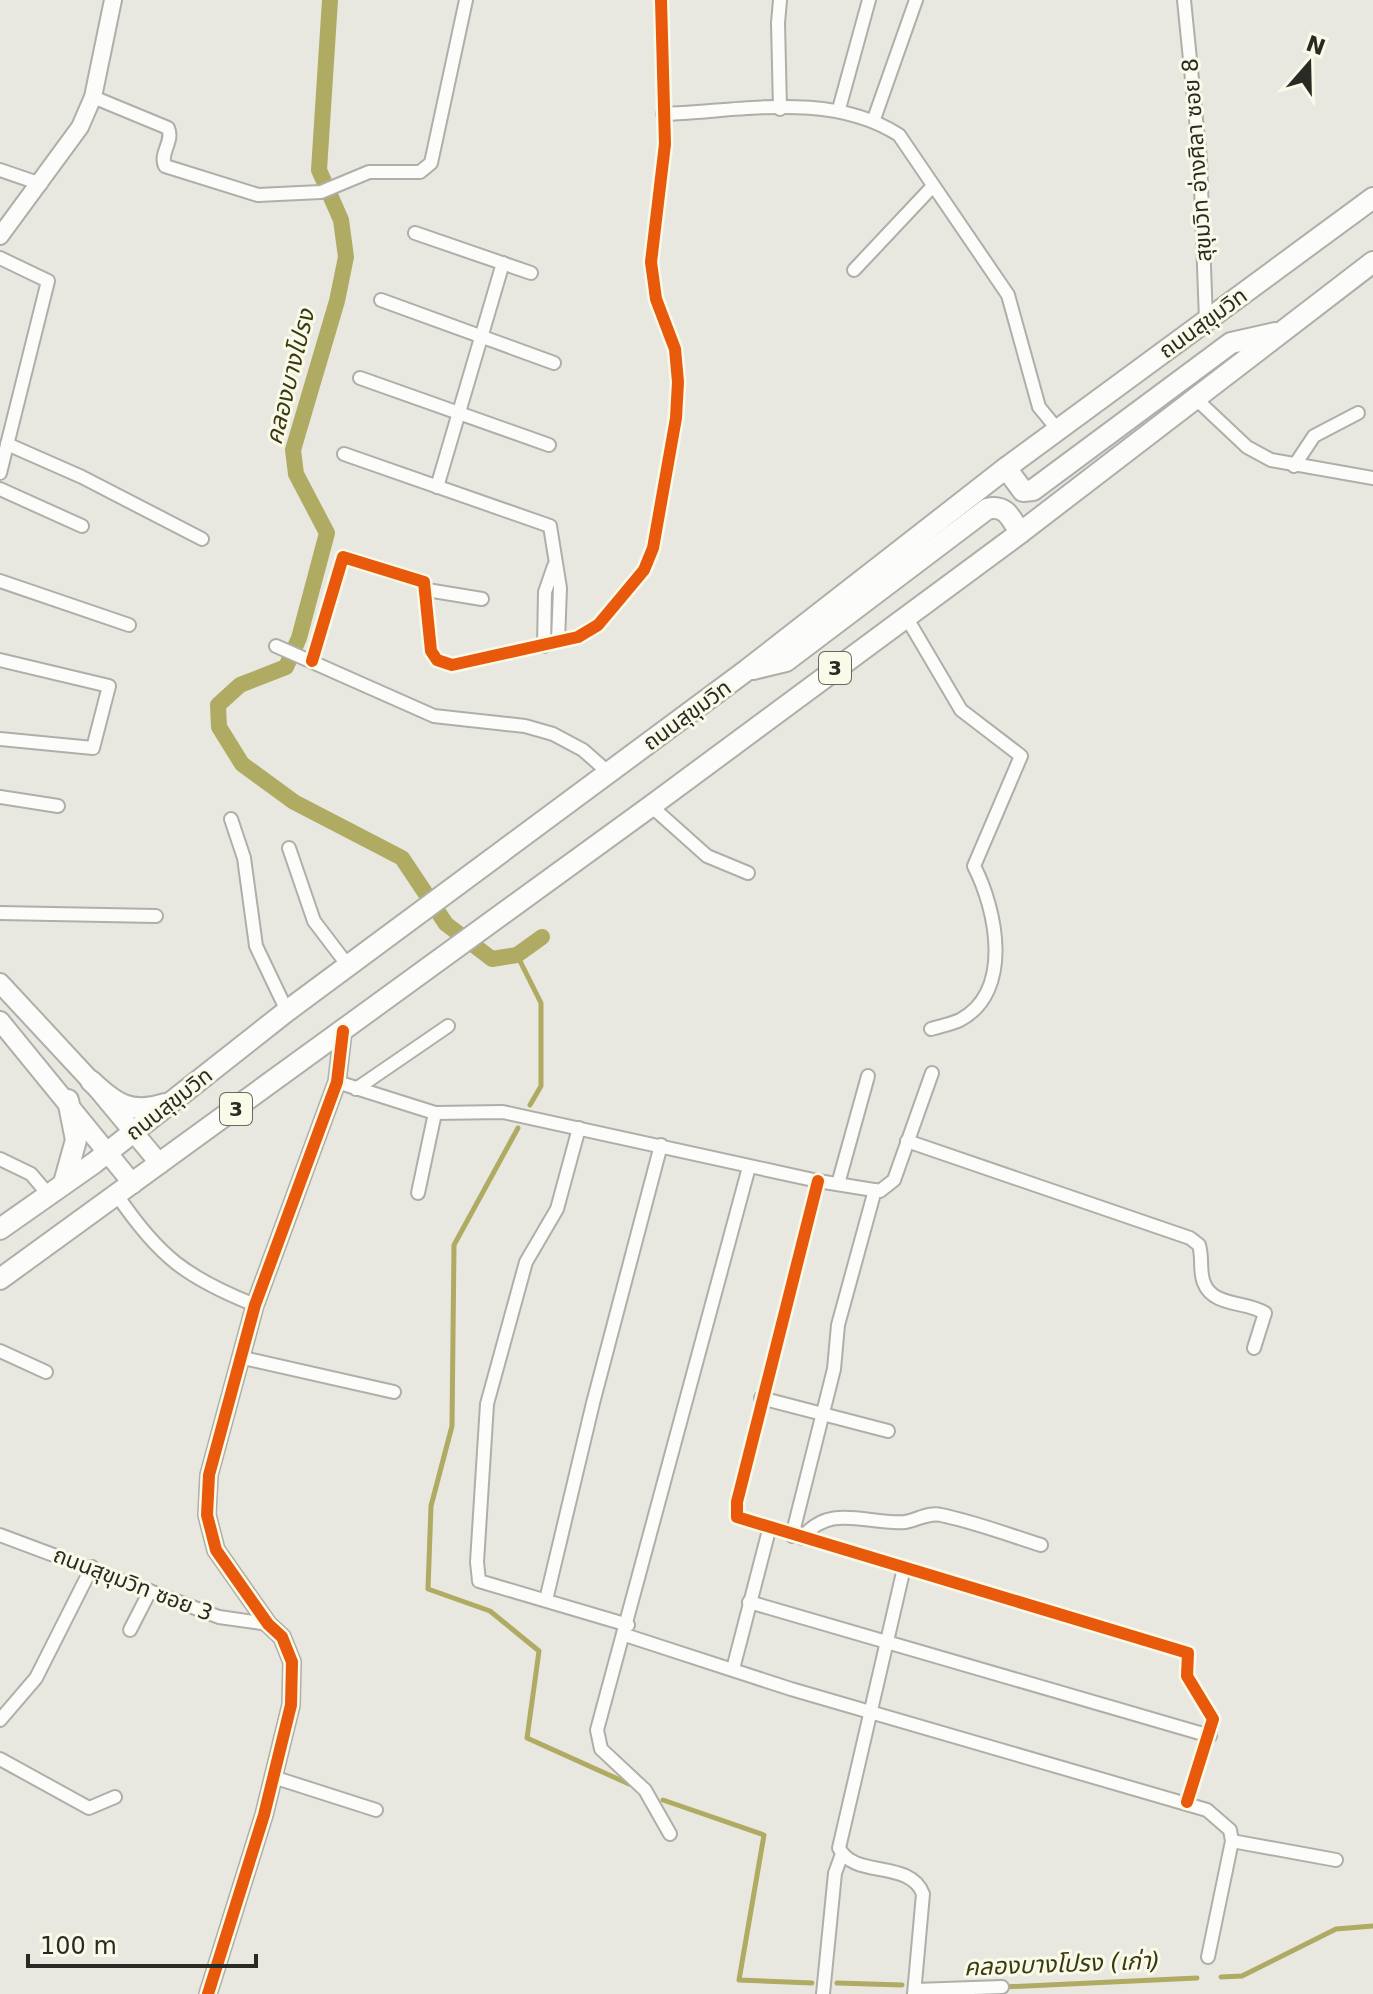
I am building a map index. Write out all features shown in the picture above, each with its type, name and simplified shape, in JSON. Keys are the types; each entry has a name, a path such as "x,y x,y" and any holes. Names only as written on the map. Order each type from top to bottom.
{"main road":[{"name":"ถนนสุขุมวิท","path":"0,1229 110,1151 287,1011 413,921 747,670 1006,468 1373,198"},
{"name":"ถนนสุขุมวิท","path":"0,1279 440,962 905,615 1020,533 1373,262"},
{"path":"1006,468 1016,486 1023,491 1033,490 1231,343 1287,330"},
{"path":"747,670 786,661 987,509 997,506 1004,509 1020,533"},
{"path":"0,983 91,1081 160,1164"},
{"path":"0,1021 110,1151 125,1190"},
{"path":"91,1081 122,1107 136,1110 173,1101"},
{"path":"56,1189 76,1140 68,1100"}],"street":[{"path":"0,236 80,127 93,97 113,0"},
{"path":"93,97 168,128 170,139 163,159 167,167 250,194 321,192 349,177 369,172 413,174 427,169 431,163 466,0"},
{"path":"306,658 343,557 419,578 427,590 431,651 437,660 452,665 578,637 598,625 644,570 659,516 676,418 678,382 675,349 656,299 651,262 665,144 661,0"},
{"path":"780,0 780,109"},
{"path":"839,109 869,0"},
{"path":"874,119 916,0"},
{"name":"สุขุมวิท อ่างศิลา ซอย 8","path":"1184,0 1200,159 1206,320"},
{"path":"663,114 822,106 874,119 899,135 1008,295 1039,407 1058,430"},
{"path":"0,170 41,184"},
{"path":"854,270 933,186"},
{"path":"415,233 531,273"},
{"path":"0,258 48,281 0,473"},
{"path":"437,487 503,263"},
{"path":"381,300 554,363"},
{"path":"360,378 549,445"},
{"path":"1195,398 1247,447 1271,460 1373,478"},
{"path":"1294,466 1314,436 1358,413"},
{"path":"7,444 82,477 202,539"},
{"path":"344,454 550,526 554,566 560,588 558,641"},
{"path":"0,489 82,526"},
{"path":"544,646 545,592 554,566"},
{"path":"0,581 129,625"},
{"path":"427,590 482,599"},
{"path":"905,615 961,710 1021,756 974,866 982,881 992,924 997,956 994,970 979,1004 961,1019 931,1029"},
{"path":"276,646 434,716 525,726 553,734 583,750 609,773"},
{"path":"0,660 109,686 93,748 0,739"},
{"path":"0,797 58,806"},
{"path":"651,806 707,856 748,873"},
{"path":"231,819 244,858 256,946 287,1011"},
{"path":"289,848 314,921 349,967"},
{"path":"0,913 156,916"},
{"path":"356,1089 448,1026"},
{"path":"208,1994 273,1777 291,1705 292,1662 282,1637 268,1624 216,1550 207,1515 209,1475 255,1305 337,1082 343,1031"},
{"path":"337,1082 435,1113 503,1112 749,1167 875,1190 890,1185 932,1073"},
{"path":"838,1184 868,1076"},
{"path":"418,1193 435,1113"},
{"path":"579,1128 557,1209 526,1262 483,1427 485,1445 476,1542 479,1581 546,1600 733,1669 1187,1802 1221,1820 1230,1830 1232,1841 1208,1957"},
{"path":"907,1141 1190,1238 1199,1245 1202,1278 1211,1294 1239,1305 1255,1306 1265,1313 1254,1348"},
{"path":"546,1600 661,1145"},
{"path":"0,1159 56,1189"},
{"path":"670,1834 645,1790 601,1749 597,1730 749,1167"},
{"path":"818,1181 761,1398 735,1512 742,1522 1188,1653 1187,1676 1213,1719 1187,1802"},
{"path":"125,1190 147,1236 180,1270 202,1284 255,1305"},
{"path":"797,1537 834,1369 838,1325 875,1190"},
{"path":"0,1351 46,1372"},
{"path":"239,1357 394,1392"},
{"path":"761,1398 888,1431"},
{"path":"797,1537 832,1519 855,1516 905,1522 935,1514 1041,1545"},
{"path":"733,1669 769,1530"},
{"name":"ถนนสุขุมวิท ซอย 3","path":"0,1535 219,1617 268,1624"},
{"path":"0,1720 36,1678 92,1567"},
{"path":"823,1994 835,1873 842,1854 839,1840 904,1568"},
{"path":"130,1630 150,1591"},
{"path":"749,1602 1210,1736"},
{"path":"0,1759 89,1808 115,1797"},
{"path":"273,1777 376,1810"},
{"path":"1232,1841 1336,1860"},
{"path":"842,1854 857,1863 906,1876 920,1886 923,1894 914,1992 1002,1987"}],"waterway":[{"name":"คลองบางโปรง","path":"330,0 319,170 341,220 346,257 337,301 293,450 296,474 327,533 299,638 286,667 240,685 218,705 219,727 242,764 294,802 402,858 446,924 492,959 517,955 542,937"},
{"name":"คลองบางโปรง (เก่า)","path":"517,955 541,1003 541,1086 530,1105"},
{"name":"คลองบางโปรง (เก่า)","path":"518,1128 454,1245 452,1426 431,1506 428,1589 490,1611 539,1651 527,1738 629,1784"},
{"name":"คลองบางโปรง (เก่า)","path":"663,1800 764,1835 739,1980 812,1983"},
{"name":"คลองบางโปรง (เก่า)","path":"1221,1977 1242,1976 1336,1929 1373,1926"},
{"name":"คลองบางโปรง (เก่า)","path":"1003,1987 1197,1978"},
{"name":"คลองบางโปรง (เก่า)","path":"837,1983 902,1985"}],"cycle path":[{"path":"312,661 343,557 424,582 431,651 437,660 452,665 578,637 598,625 644,570 653,548 676,418 678,382 675,349 656,299 651,262 665,144 661,0"},
{"path":"208,1994 264,1815 291,1705 292,1662 282,1637 268,1624 216,1550 207,1515 209,1475 255,1305 337,1082 343,1031"},
{"path":"818,1181 737,1502 737,1517 1188,1653 1187,1676 1213,1719 1187,1802"}]}
